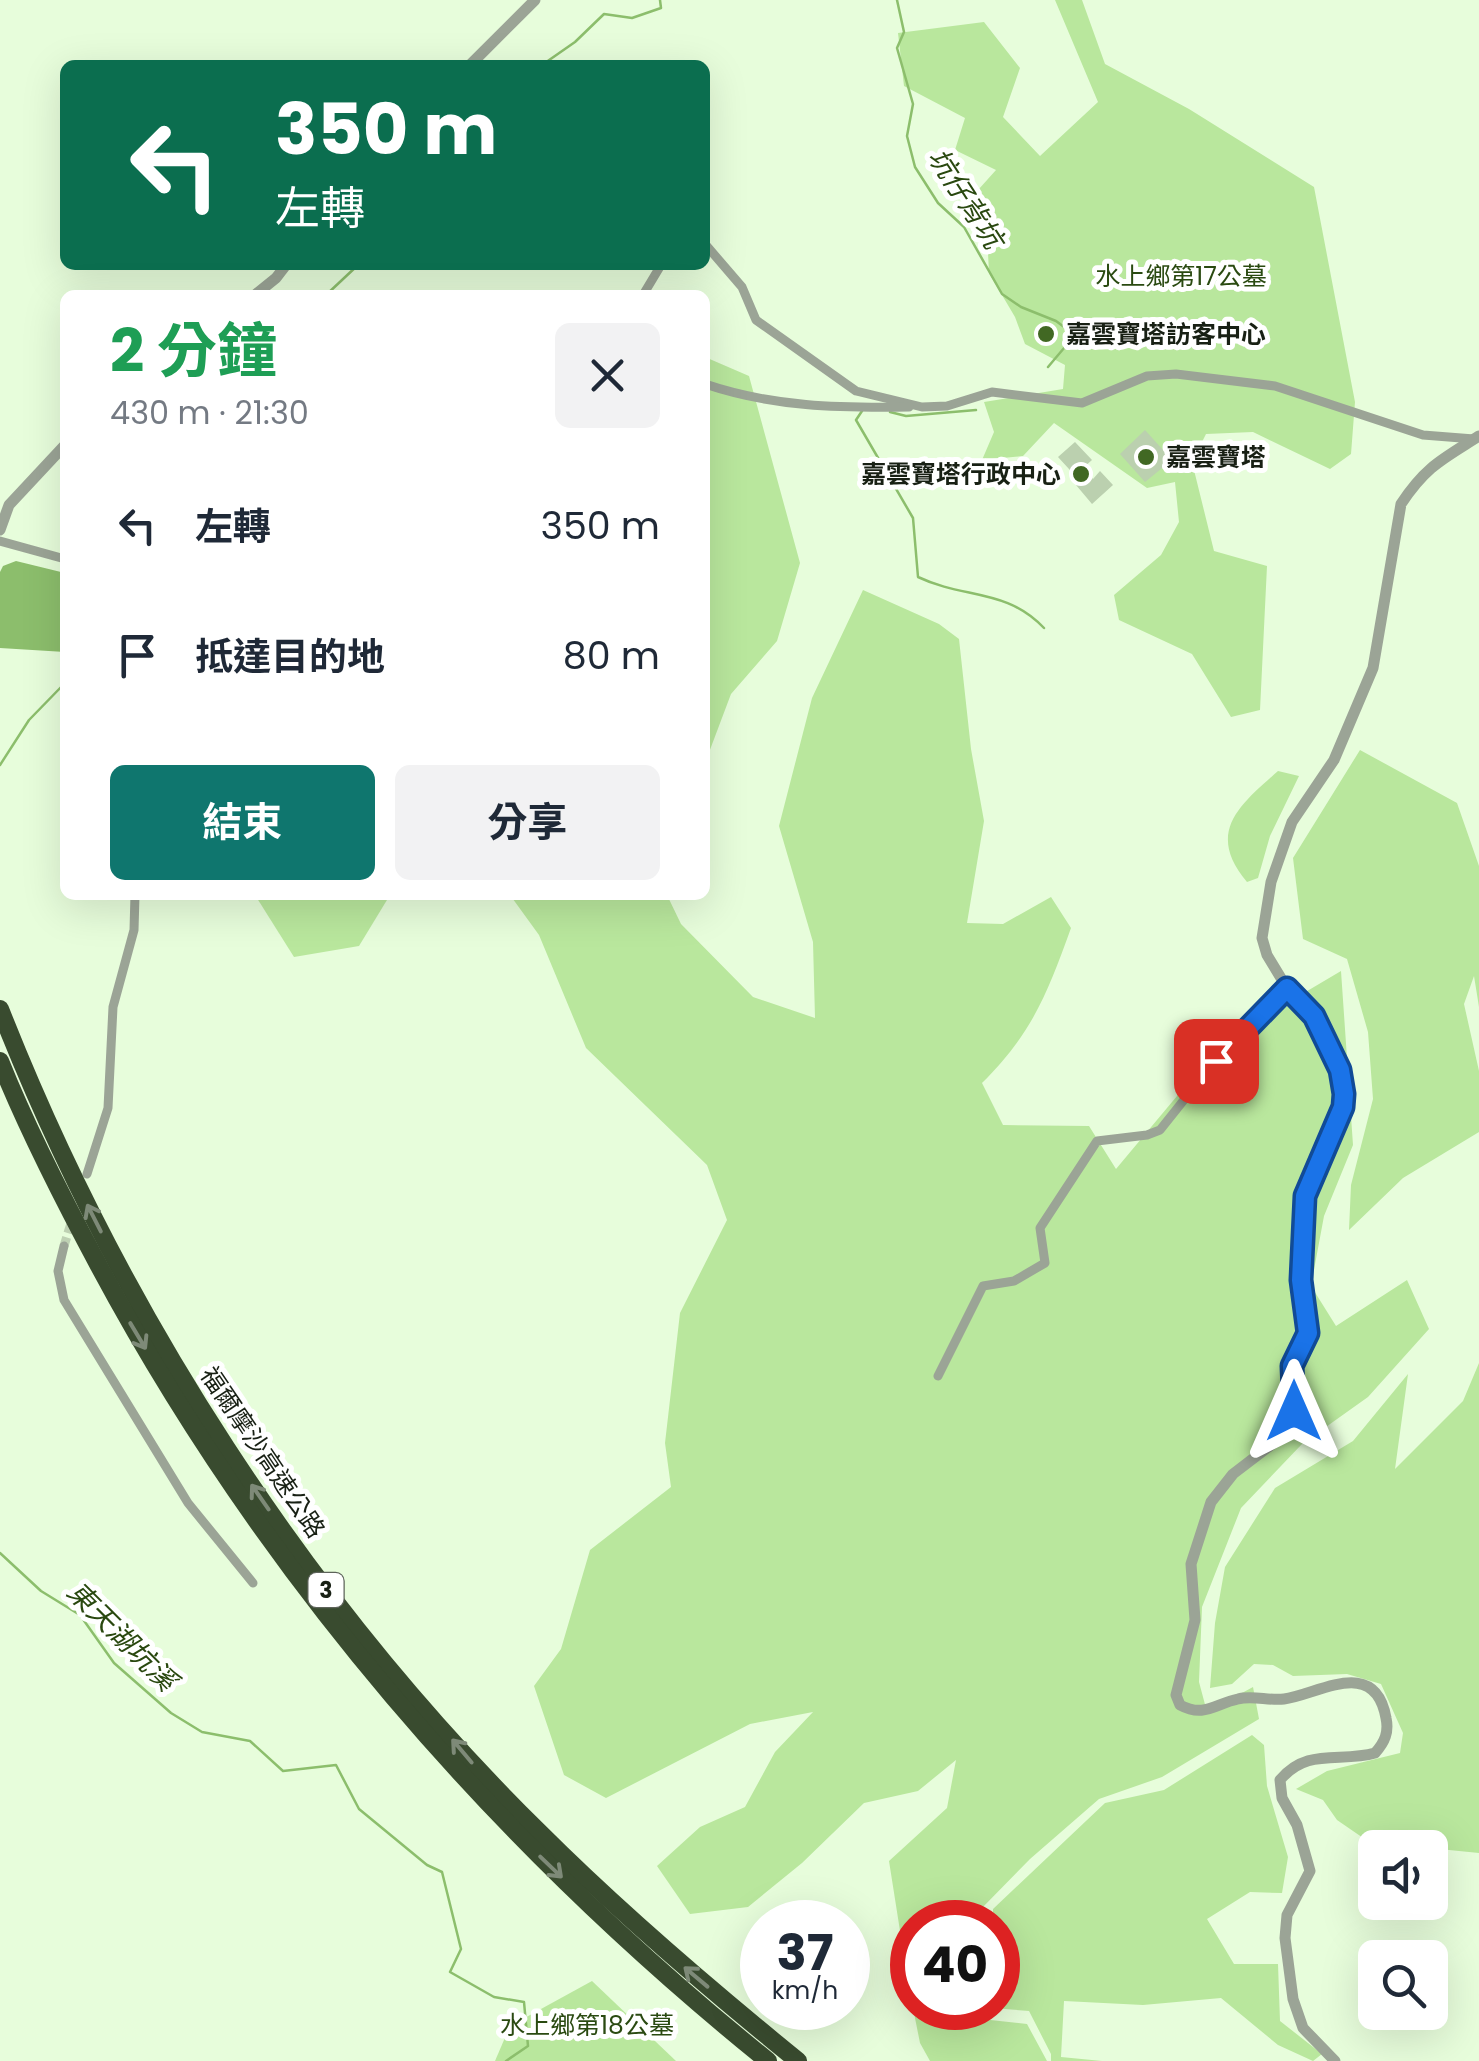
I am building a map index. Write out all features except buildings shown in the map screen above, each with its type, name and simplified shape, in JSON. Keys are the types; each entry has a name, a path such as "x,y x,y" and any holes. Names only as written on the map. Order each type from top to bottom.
{"highway":[{"name":"福爾摩沙高速公路","path":"0,1009 79,1189 144,1316 237,1464 331,1597 474,1765 538,1832 690,1973 798,2061"},
{"name":"福爾摩沙高速公路","path":"0,1061 62,1198 130,1324 223,1473 314,1603 461,1775 524,1841 680,1990 768,2061"}],"street":[{"path":"475,60 536,0"},
{"path":"710,250 742,286 756,320 856,390 922,407"},
{"path":"261,290 282,270"},
{"path":"710,385 817,408 922,407 947,406 992,392 1082,403 1147,376 1176,374 1275,386 1424,435 1476,438"},
{"path":"1335,2061 1303,2028 1292,2000 1284,1938 1286,1915 1310,1872 1297,1825 1282,1798 1280,1780 1296,1764 1317,1757 1362,1757 1375,1752 1387,1732 1384,1709 1368,1688 1352,1683 1324,1684 1286,1699 1239,1698 1205,1712 1180,1705 1176,1695 1195,1620 1191,1564 1211,1502 1233,1474 1290,1427 1294,1411 1292,1366 1308,1333 1301,1280 1305,1196 1343,1107 1336,1060 1314,1016 1287,988 1267,956 1262,938 1271,882 1292,822 1334,760 1373,668 1401,504 1415,482 1445,454 1476,438"},
{"path":"0,530 9,505 60,450"},
{"path":"0,541 60,558"},
{"path":"87,1174 108,1108 113,1007 134,930 135,900"},
{"path":"938,1376 983,1286 1014,1281 1045,1263 1040,1228 1096,1142 1160,1130 1216,1061 1287,988"},
{"path":"64,1246 58,1271 64,1300 188,1503 252,1584"}],"green space":[{"name":"水上鄉第17公墓","path":"1055,0 1082,0 1105,64 1189,109 1314,187 1355,402 1351,454 1330,469 1253,432 1206,434 1192,462 1214,551 1267,566 1260,710 1231,717 1192,654 1119,620 1114,595 1161,555 1179,522 1175,482 1147,488 1054,423 1023,456 982,460 994,432 984,402 1063,389 1065,365 1025,344 1015,317 989,273 987,233 961,209 996,170 955,150 965,118 904,86 898,33 984,22 1020,68 1003,117 1040,156 1098,102"},
{"path":"710,359 749,376 800,563 777,641 731,694 710,750"},
{"path":"863,590 939,624 959,639 971,749 984,821 967,923 1003,924 1051,897 1071,928 1037,1011 1014,1047 982,1083 1003,1125 1089,1126 1116,1169 1223,1041 1341,971 1353,1145 1324,1216 1311,1286 1336,1326 1407,1280 1429,1329 1368,1397 1302,1444 1241,1508 1202,1607 1199,1682 1207,1712 1253,1687 1259,1719 1162,1777 1099,1799 990,1900 895,1900 889,1861 947,1808 956,1760 918,1791 864,1803 757,1900 740,1900 740,1908 690,1914 657,1866 700,1827 745,1807 775,1752 813,1712 750,1724 606,1798 564,1775 534,1686 561,1649 590,1550 671,1487 665,1443 680,1313 727,1220 707,1165 586,1048 539,935 514,900 669,900 681,924 753,997 815,1018 813,942 779,826 812,698"},
{"path":"1360,750 1457,803 1479,866 1479,1007 1474,976 1464,1004 1479,1071 1479,1132 1403,1178 1349,1230 1351,1185 1373,1099 1368,1032 1347,959 1303,939 1293,858"},
{"path":"1278,771 1299,776 1270,836 1258,878 1247,882 1235,864 1228,834 1240,808"},
{"path":"258,900 387,900 359,946 294,957"},
{"path":"1479,1363 1479,1853 1448,1850 1448,1830 1358,1830 1358,1834 1337,1820 1323,1800 1296,1789 1327,1771 1400,1753 1403,1733 1381,1684 1347,1674 1293,1676 1273,1665 1254,1664 1232,1684 1210,1688 1215,1623 1225,1567 1275,1488 1353,1441 1408,1374 1395,1469 1463,1401"},
{"path":"1252,1735 1264,1745 1267,1786 1288,1857 1282,1893 1250,1892 1207,1919 1234,1964 1278,1964 1280,2021 1322,2054 1313,2061 1278,2045 1221,1998 1143,2005 1064,2001 1061,2057 1102,2061 1051,2061 1029,2011 1020,2010 1020,1900 1003,1900 1105,1803 1164,1790"},
{"name":"水上鄉第18公墓","path":"592,1981 676,2061 495,2061 510,2026"},
{"path":"1020,2023 1027,2024 1047,2061 930,2061 917,2030 1020,2030"}],"shaded area":[{"path":"16,561 60,572 60,652 0,648 3,566"}],"waterway":[{"name":"東天湖坑溪","path":"549,60 604,14 632,18 661,8 660,0"},
{"name":"坑仔背坑","path":"897,0 904,32 897,48 913,104 907,136 915,167 938,203 964,227 1002,294 1075,335 1048,367"},
{"name":"東天湖坑溪","path":"331,290 353,270"},
{"name":"坑仔背坑","path":"890,412 906,416 976,410"},
{"name":"坑仔背坑","path":"862,411 856,420 913,518 918,577 1015,606 1044,628"},
{"name":"東天湖坑溪","path":"0,765 29,720 60,688"},
{"name":"東天湖坑溪","path":"0,1553 41,1591 80,1615 114,1663 171,1713 202,1732 250,1741 283,1771 336,1765 359,1809 427,1865 442,1872 461,1949 450,1972 494,1997 524,2002 528,2046 506,2061"}],"tunnel":[{"path":"64,1246 72,1220"}],"place":[{"name":"嘉雲寶塔訪客中心","path":"1046,334"},
{"name":"嘉雲寶塔","path":"1146,457"},
{"name":"嘉雲寶塔行政中心","path":"1081,474"}],"route":[{"path":"1216,1061 1287,988 1314,1016 1340,1070 1343,1107 1305,1196 1301,1280 1308,1333 1292,1366 1294,1411"}]}
